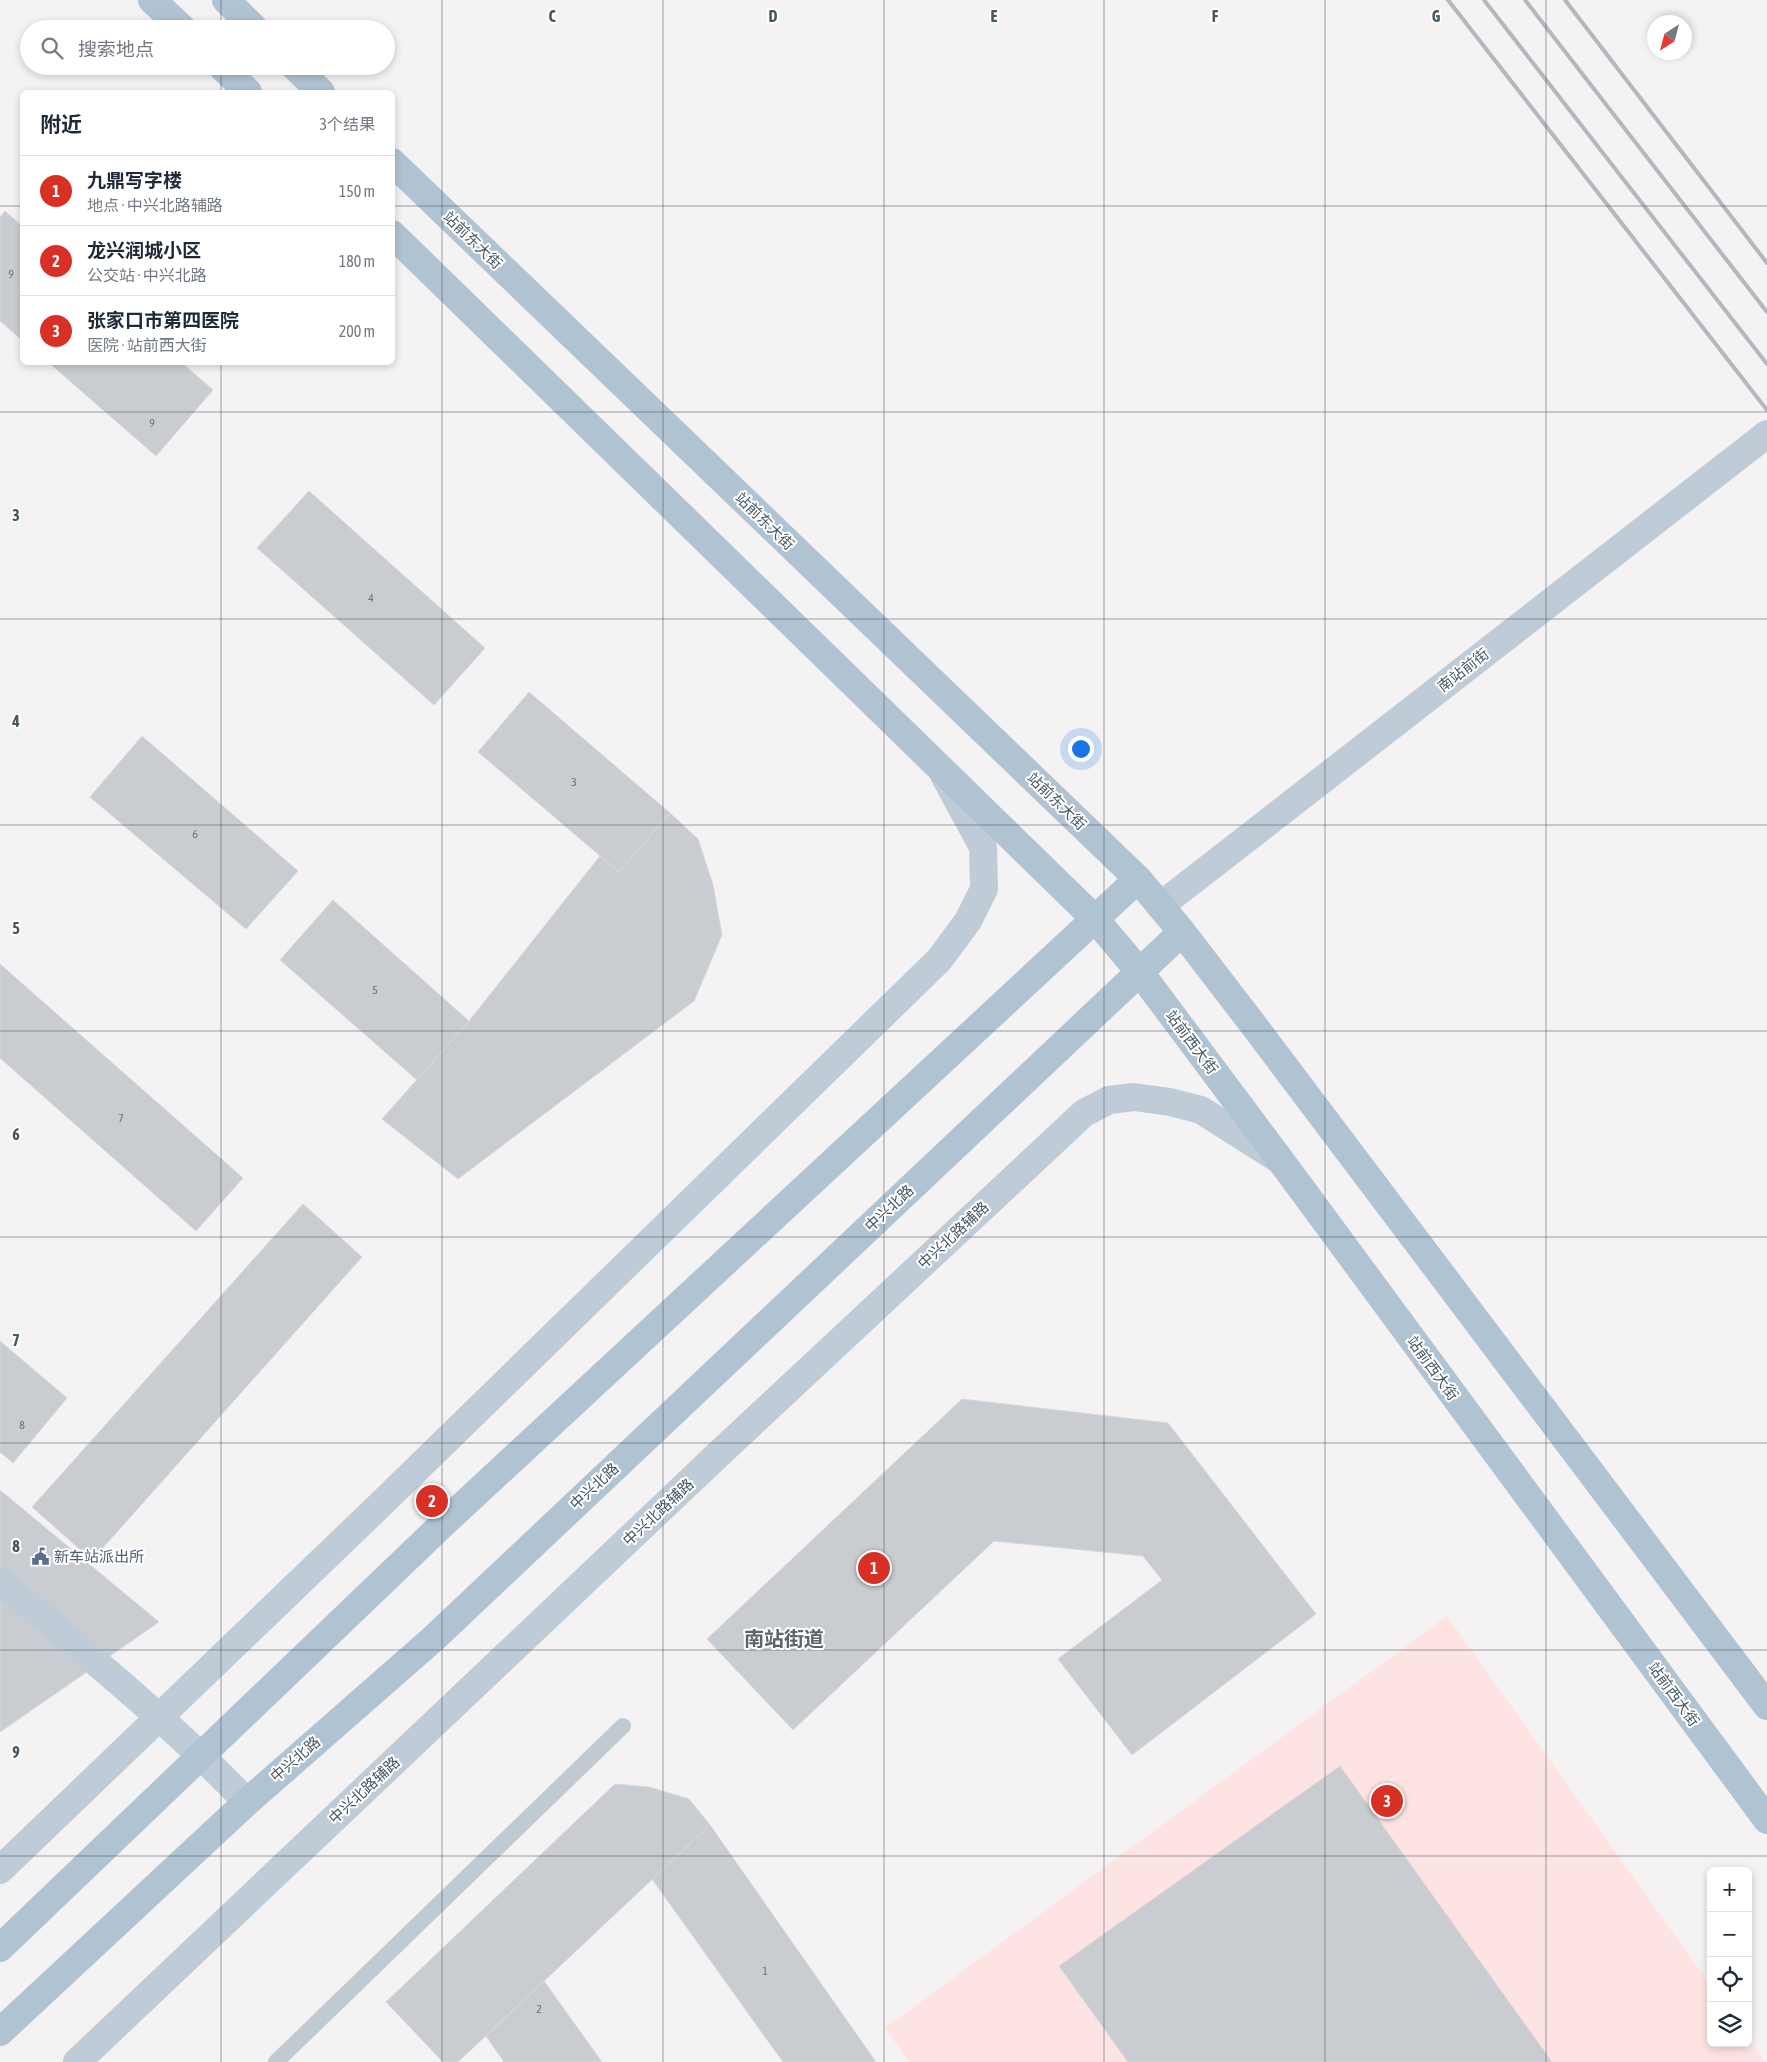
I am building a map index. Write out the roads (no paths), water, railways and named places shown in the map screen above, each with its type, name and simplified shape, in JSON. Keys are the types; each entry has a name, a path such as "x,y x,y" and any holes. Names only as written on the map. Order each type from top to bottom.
{"main road":[{"path":"152,0 173,20"},
{"path":"226,0 246,20"},
{"path":"230,75 246,90"},
{"path":"303,75 319,90"},
{"name":"站前东大街","path":"395,165 1138,879"},
{"path":"395,237 1095,920"},
{"path":"0,1948 203,1756 445,1522 1138,879 1182,932 1767,1706"},
{"name":"站前西大街","path":"1095,920 1139,971 1281,1161 1767,1820"},
{"name":"中兴北路","path":"0,2032 247,1802 433,1639 1182,932"}],"street":[{"name":"南站前街","path":"1160,906 1767,434"},
{"path":"0,1870 939,960 968,921 984,889 983,846 939,768"},
{"name":"中兴北路辅路","path":"77,2062 730,1443 1084,1112 1109,1100 1134,1097 1170,1102 1201,1110 1281,1161"},
{"path":"0,1581 160,1717 203,1756 247,1802"}],"lane":[{"path":"276,2062 623,1726"}],"railway":[{"path":"1448,0 1767,410"},
{"path":"1484,0 1767,364"},
{"path":"1525,0 1767,312"},
{"path":"1565,0 1767,263"}],"place":[{"name":"龙兴润城小区","path":"432,1501"},
{"name":"新车站派出所","path":"40,1556"},
{"name":"九鼎写字楼","path":"874,1568"},
{"name":"张家口市第四医院","path":"1387,1801"}],"district":[{"name":"南站街道","path":"784,1638"}]}
